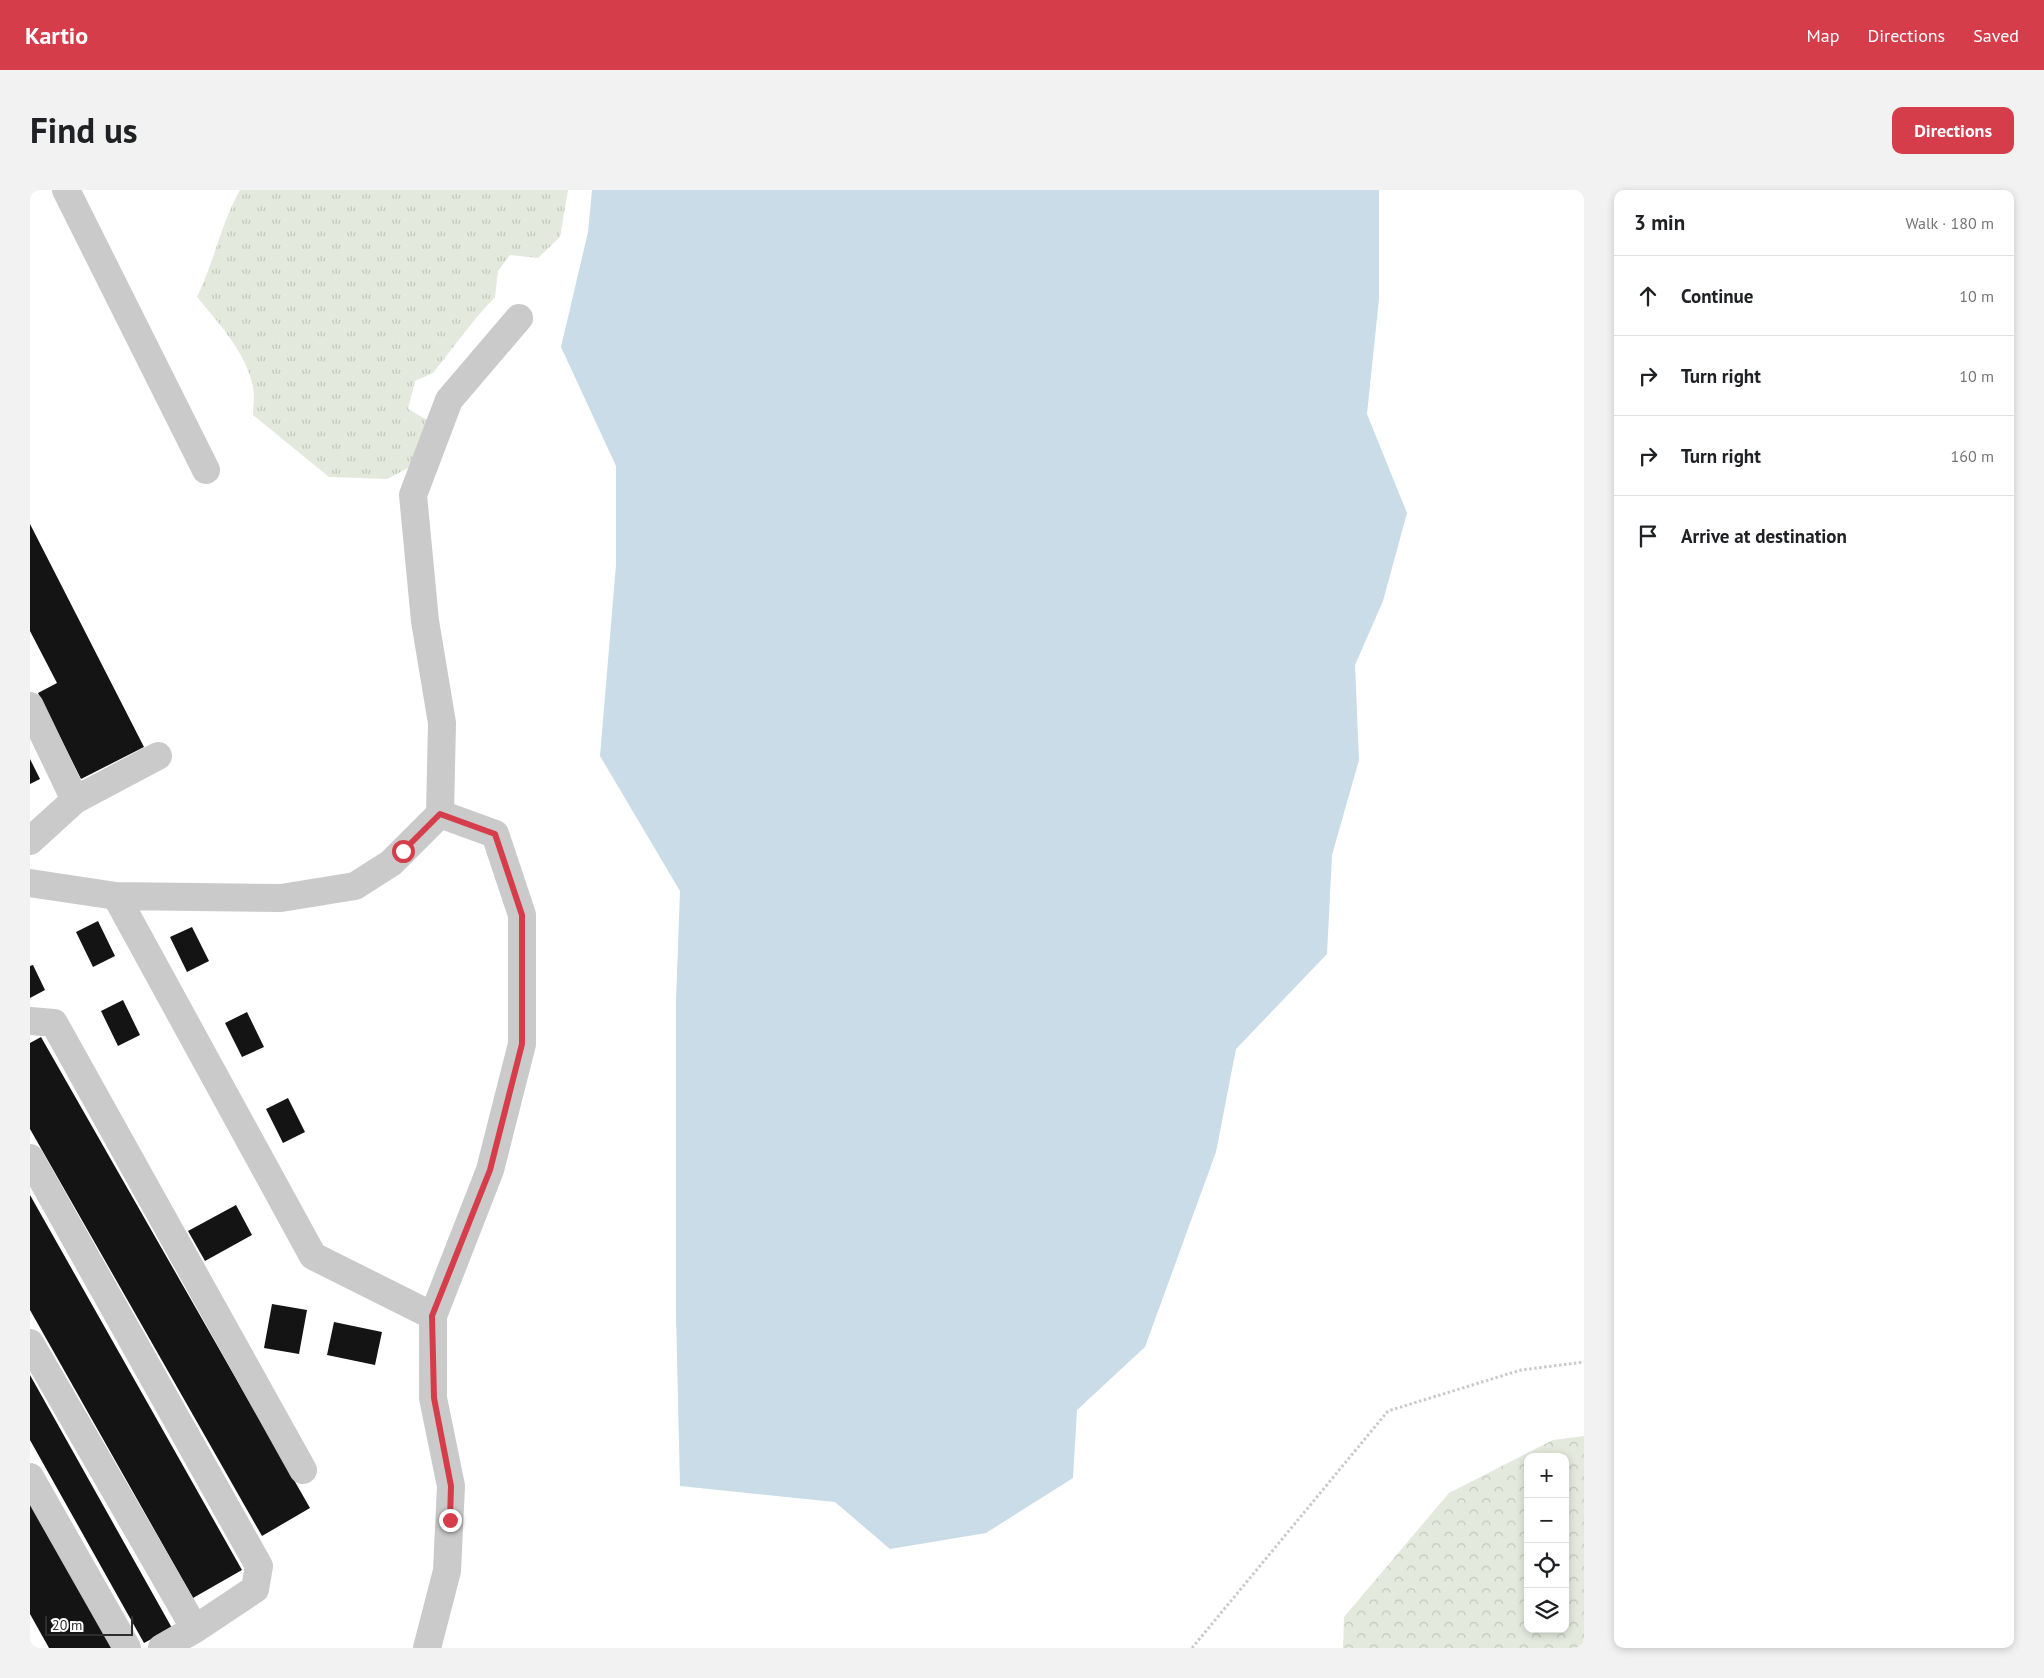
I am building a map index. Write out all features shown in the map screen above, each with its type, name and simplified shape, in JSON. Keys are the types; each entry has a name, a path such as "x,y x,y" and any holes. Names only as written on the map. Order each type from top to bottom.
{"lane":[{"path":"66,190 206,470"},
{"path":"30,883 116,896 281,898 356,886 391,863 440,814 442,723 425,622 413,495 449,400 519,318"},
{"path":"30,706 75,800"},
{"path":"30,841 75,800 158,756"},
{"path":"427,1648 447,1571 451,1486 434,1398 432,1316 490,1170 522,1044 522,915 495,834 440,814"},
{"path":"116,896 313,1256 432,1316"},
{"path":"30,1021 54,1023 303,1470"},
{"path":"30,1158 259,1566 255,1589 195,1629 162,1648"},
{"path":"30,1343 195,1629"},
{"path":"30,1477 126,1648"}],"path":[{"path":"1192,1648 1388,1412 1521,1370 1584,1362"}],"green space":[{"path":"240,190 568,190 560,237 538,258 510,255 498,271 495,297 433,373 415,381 408,409 427,420 414,465 387,479 329,477 253,415 254,390 244,362 231,339 197,297 233,203"},
{"path":"1584,1436 1584,1648 1343,1648 1344,1617 1449,1493 1524,1455 1524,1633 1569,1633 1569,1453 1527,1453 1553,1440"}],"water":[{"path":"592,190 1379,190 1379,299 1367,414 1407,513 1383,601 1355,665 1359,760 1332,855 1327,954 1236,1049 1216,1152 1145,1347 1077,1410 1073,1478 986,1533 890,1549 835,1502 680,1486 676,1315 676,1001 680,891 600,756 616,565 616,466 561,347 588,232"}],"building":[{"path":"30,524 144,747 81,779 38,693 57,683 30,631"},
{"path":"30,759 40,779 30,784"},
{"path":"98,921 115,956 93,967 76,932"},
{"path":"192,927 209,961 187,972 170,937"},
{"path":"33,965 45,990 30,998 30,966"},
{"path":"123,1000 140,1035 118,1046 101,1011"},
{"path":"247,1012 264,1047 242,1057 225,1023"},
{"path":"41,1037 310,1508 262,1536 30,1129 30,1043"},
{"path":"288,1098 305,1132 283,1143 266,1109"},
{"path":"30,1195 242,1570 193,1598 30,1310"},
{"path":"236,1205 252,1235 205,1261 188,1231"},
{"path":"272,1304 307,1310 299,1354 264,1348"},
{"path":"334,1322 382,1332 375,1365 327,1355"},
{"path":"30,1375 172,1628 144,1643 30,1440"},
{"path":"30,1502 113,1648 49,1648 30,1614"}],"route":[{"path":"403,851 440,814 495,834 522,915 522,1044 490,1170 432,1316 434,1398 451,1486 450,1520"}]}
